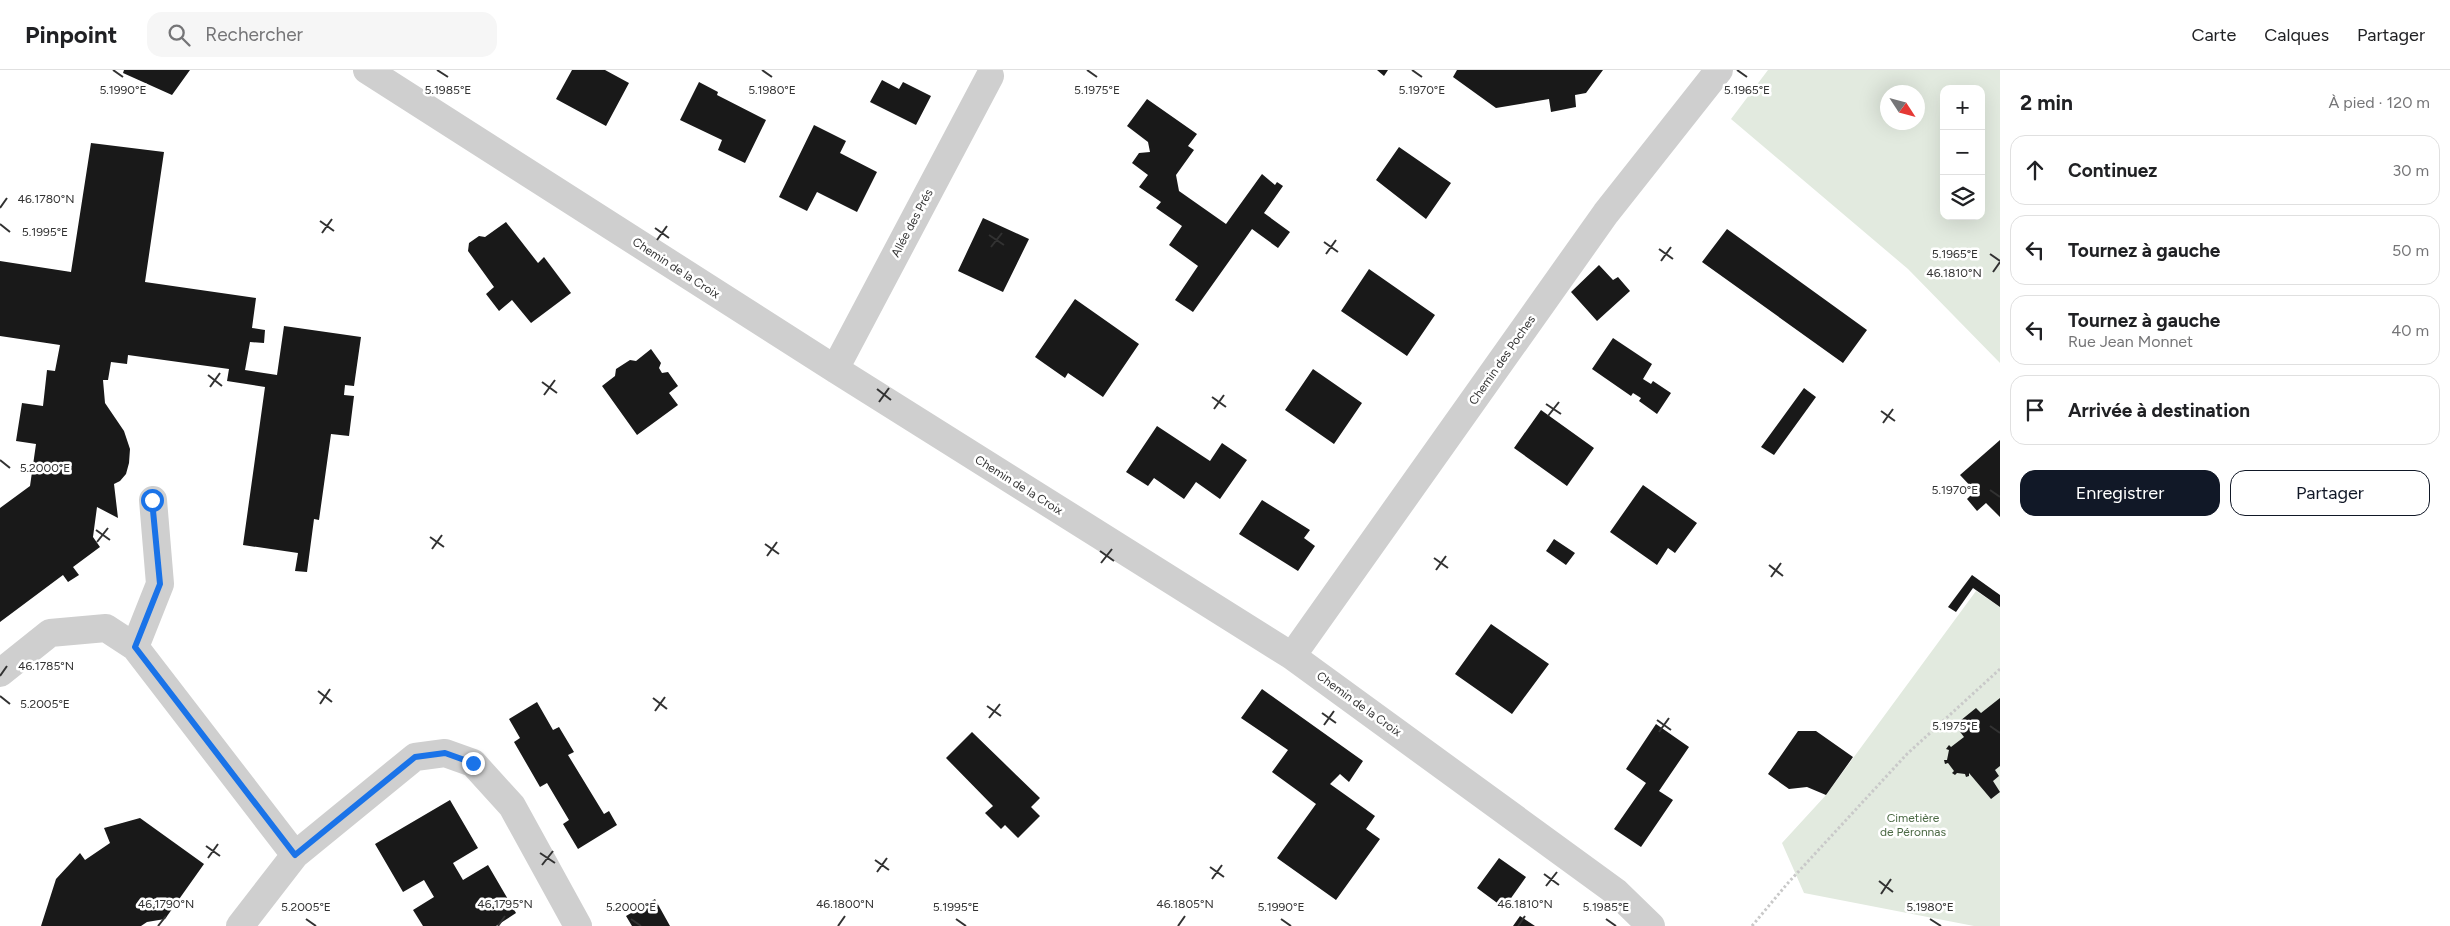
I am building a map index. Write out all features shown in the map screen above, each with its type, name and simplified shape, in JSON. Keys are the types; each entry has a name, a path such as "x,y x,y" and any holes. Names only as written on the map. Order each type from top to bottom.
{"street":[{"name":"Chemin de la Croix","path":"367,70 835,369 1292,656 1616,892 1651,926"},
{"name":"Chemin des Poches","path":"1292,656 1606,214 1719,70"},
{"name":"Allée des Prés","path":"835,369 990,76"},
{"path":"135,647 160,584 152,500"},
{"path":"0,673 50,633 106,628 135,647 295,855"},
{"path":"240,926 295,855 415,757 445,753 473,763 512,806 578,926"}],"path":[{"path":"1752,926 1787,884 1907,754 2000,669"}],"green space":[{"path":"1768,70 2000,70 2000,363 1908,269 1731,119"},
{"name":"Cimetière de Péronnas","path":"1976,591 2000,607 2000,926 1974,926 1804,893 1782,843 1826,795"}],"building":[{"path":"124,70 190,70 172,95 123,73"},
{"path":"572,70 605,70 629,83 606,126 556,99"},
{"path":"1377,70 1388,70 1384,76"},
{"path":"1457,70 1603,70 1586,93 1575,95 1576,107 1551,112 1549,99 1496,108 1453,77"},
{"path":"882,80 899,89 903,82 931,96 916,125 870,102"},
{"path":"699,82 718,92 717,95 766,120 745,163 718,150 722,140 680,120"},
{"path":"1147,99 1197,134 1188,146 1194,150 1176,175 1179,191 1226,224 1262,174 1275,185 1277,182 1283,186 1264,213 1290,232 1278,248 1252,229 1193,312 1175,300 1198,266 1169,245 1182,226 1156,208 1161,202 1139,187 1148,175 1132,163 1139,153 1150,152 1148,142 1127,126"},
{"path":"814,125 846,141 840,153 877,172 857,212 817,192 807,211 779,197"},
{"path":"91,143 164,152 145,282 256,298 252,328 265,330 264,343 250,342 245,370 277,375 284,326 361,337 354,386 345,385 344,395 354,396 349,436 331,434 319,520 314,519 307,572 295,571 298,553 243,545 265,387 227,381 229,369 128,355 127,364 111,362 108,380 103,380 105,403 124,431 130,449 126,474 120,481 114,484 118,518 97,507 93,537 100,547 73,567 79,575 68,582 63,575 0,622 0,508 30,486 36,444 16,441 22,403 43,406 47,370 55,371 60,345 0,336 0,261 71,272"},
{"path":"1399,147 1451,183 1426,219 1376,180"},
{"path":"983,218 1029,239 1003,292 958,271"},
{"path":"506,222 538,263 544,257 571,293 531,323 512,300 499,311 486,294 494,287 468,251 469,243 479,236 485,237"},
{"path":"1727,229 1867,330 1843,363 1702,262"},
{"path":"1599,265 1613,280 1618,277 1630,291 1597,321 1571,292"},
{"path":"1369,269 1435,315 1407,356 1341,311"},
{"path":"1075,299 1139,344 1103,397 1068,373 1065,378 1035,357"},
{"path":"1613,338 1652,364 1643,379 1651,384 1653,381 1671,393 1657,414 1639,401 1641,398 1633,393 1631,396 1592,369"},
{"path":"651,349 661,363 659,368 662,373 668,372 678,386 669,393 678,405 637,435 602,386 615,376 616,369 630,360 636,361"},
{"path":"1313,369 1362,403 1334,444 1285,410"},
{"path":"1804,388 1816,397 1774,455 1761,447"},
{"path":"1541,410 1594,448 1567,486 1514,448"},
{"path":"1157,426 1210,461 1222,443 1247,460 1220,499 1196,482 1184,499 1154,478 1148,486 1126,472"},
{"path":"2000,440 2000,517 1986,503 1977,511 1967,499 1975,491 1960,475"},
{"path":"1643,485 1697,523 1675,553 1668,548 1657,565 1610,532"},
{"path":"1262,500 1310,530 1304,538 1315,546 1298,571 1239,534"},
{"path":"1554,539 1575,553 1566,565 1546,551"},
{"path":"1972,575 2000,595 2000,607 1973,588 1956,612 1948,607"},
{"path":"1491,624 1549,664 1512,714 1455,674"},
{"path":"1262,689 1363,761 1349,782 1340,774 1330,784 1375,816 1366,829 1380,839 1336,900 1277,858 1316,804 1272,772 1288,750 1241,718"},
{"path":"2000,698 2000,766 1995,770 1999,776 1993,781 2000,792 1991,799 1969,773 1969,776 1966,777 1965,774 1957,773 1955,775 1952,773 1954,771 1948,763 1945,764 1944,760 1947,760 1949,750 1946,749 1949,745 1951,747 1964,737 1955,725 1976,708 1981,713"},
{"path":"537,702 553,730 559,727 574,752 568,755 604,814 609,811 617,825 578,849 563,824 569,820 547,783 540,787 514,742 520,738 509,719"},
{"path":"1656,724 1689,747 1659,791 1673,800 1641,847 1614,829 1646,783 1626,769"},
{"path":"1798,731 1816,731 1853,757 1826,795 1807,787 1789,789 1768,774"},
{"path":"972,732 1040,798 1031,807 1040,816 1018,838 1005,825 1001,829 985,813 993,806 946,758"},
{"path":"450,800 478,848 453,863 463,880 488,865 516,913 496,926 423,926 413,910 434,897 424,880 403,892 375,844"},
{"path":"140,818 204,864 165,919 147,922 141,926 41,926 56,879 80,853 85,860 110,843 104,828"},
{"path":"1499,858 1526,877 1504,908 1477,888"},
{"path":"655,899 670,926 632,926 626,916"},
{"path":"1520,916 1535,926 1513,926"}],"route":[{"path":"152,500 160,584 135,647 295,855 415,757 445,753 473,763"}]}
